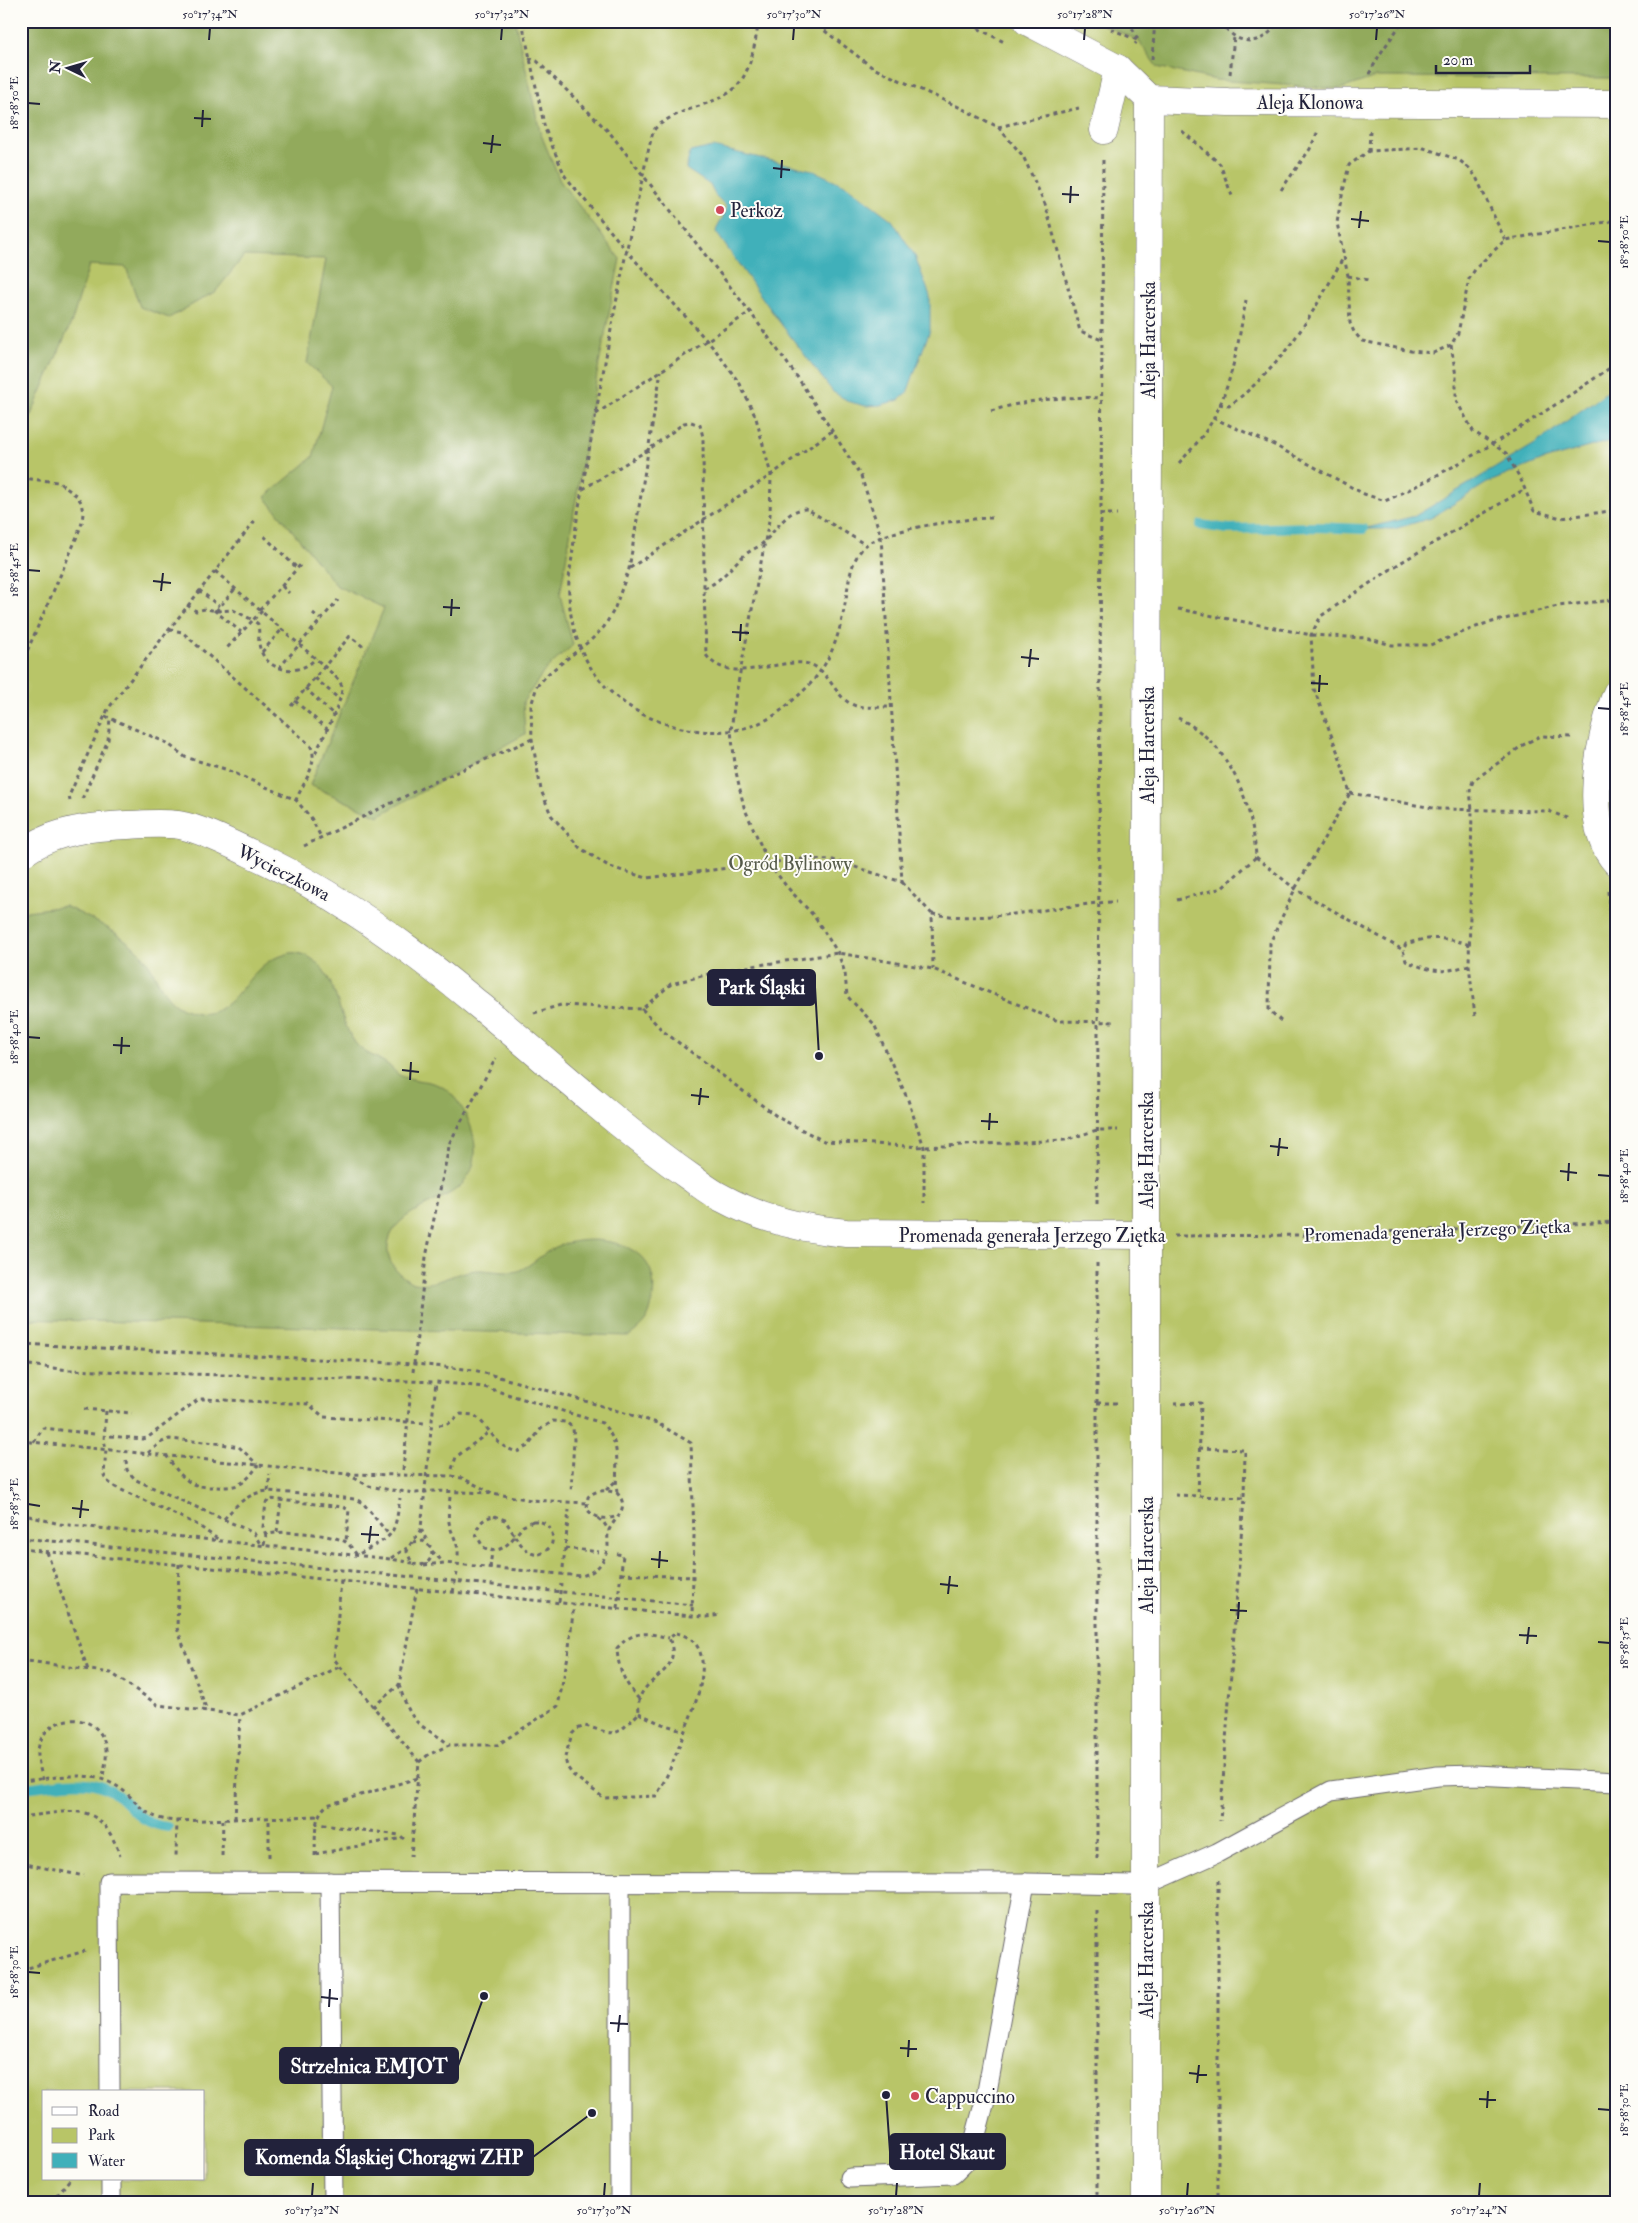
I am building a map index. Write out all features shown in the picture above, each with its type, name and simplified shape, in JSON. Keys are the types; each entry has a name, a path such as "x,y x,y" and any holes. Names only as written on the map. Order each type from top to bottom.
{"street":[{"path":"1027,21 1118,69 1150,99"},
{"path":"1104,130 1118,69"},
{"name":"Aleja Klonowa","path":"1150,99 1238,102 1617,104"},
{"name":"Aleja Harcerska","path":"1146,2202 1146,1235 1150,99"},
{"path":"1607,846 1596,786 1609,712 1617,693"},
{"name":"Wycieczkowa","path":"21,854 67,821 91,828 127,825 180,825 226,842 274,864 331,895 385,931 510,1032"},
{"name":"Promenada generała Jerzego Ziętka","path":"510,1032 650,1149 721,1198 768,1216 816,1230 846,1233 1146,1235"}],"lane":[{"path":"110,2090 109,1944 115,1882 1147,1884 1218,1853 1330,1791 1438,1776 1475,1775 1617,1782"},
{"path":"330,1882 333,2202"},
{"path":"850,2178 953,2174 970,2157 986,2097 1025,1883"},
{"path":"620,1884 620,2202"},
{"path":"111,2180 111,2202"}],"path":[{"path":"522,21 545,129 565,176 626,250 717,352 740,384 756,418 771,475 770,515 739,669 731,731 736,772 744,807 768,862 786,887 814,916 838,953 845,973 847,996 874,1024 908,1100 924,1147 925,1235"},
{"path":"759,21 748,69 730,93 672,116 654,130 626,250 582,490 568,591 572,618 580,647 596,676 612,695 648,718 664,724 700,731 731,731 752,726 773,716 808,688 822,672 832,654 839,631 852,563 866,545 881,536 970,518 993,518"},
{"path":"812,21 873,68 998,127 1023,156 1045,204 1080,331 1102,340"},
{"path":"1222,21 1226,29 1234,37 1245,41 1256,41 1266,36 1274,28 1276,21"},
{"path":"1102,25 1138,40"},
{"path":"1231,70 1234,37"},
{"path":"529,58 537,60 610,134 644,176 750,312 798,378 861,476 881,536 902,882"},
{"path":"998,127 1082,108 1112,96"},
{"path":"1150,99 1182,131 1220,164 1232,196"},
{"path":"1097,1865 1097,1022 1104,130"},
{"path":"1369,151 1370,138"},
{"path":"1504,240 1476,177 1470,168 1459,160 1424,148 1369,151 1350,165 1337,223 1348,276 1350,323 1354,332 1362,340 1383,346 1433,353 1451,345 1458,333 1469,279 1476,268 1504,240 1617,220"},
{"path":"1219,404 1229,406 1248,392 1293,344 1343,258"},
{"path":"1348,276 1368,280"},
{"path":"1148,496 1192,447 1213,418 1232,372 1246,300"},
{"path":"596,414 750,312"},
{"path":"1451,345 1456,376 1456,400 1473,431 1506,453 1521,480 1534,511 1561,518 1617,510"},
{"path":"1213,418 1274,445 1364,494 1385,501 1428,481 1494,445 1617,363"},
{"path":"661,371 629,569 614,610 604,627 592,639 549,673 537,686 532,706 532,739 541,790 551,815 580,848 610,867 647,878 700,873 768,862 801,859 834,860 902,882 932,914 956,918 991,918 1098,902 1162,903 1193,898 1222,888 1256,857"},
{"path":"991,411 1014,404 1076,397 1101,398"},
{"path":"582,490 648,450 684,424 691,422 700,425 703,437 706,655 711,661 723,667 739,669 804,663 814,665 846,700 855,706 890,707"},
{"path":"629,569 771,475 832,431"},
{"path":"21,478 58,482 77,496 81,502 83,513 82,523 74,544 21,665"},
{"path":"1281,1020 1269,1010 1270,942 1294,888 1350,793 1339,756 1314,689 1311,635 1321,616 1400,563 1525,489"},
{"path":"704,588 719,580 748,552 757,548 765,541 790,514 800,509 814,513 866,545"},
{"path":"1100,514 1116,514"},
{"path":"67,821 69,796 108,709 187,605 257,518"},
{"path":"264,536 297,568"},
{"path":"227,648 302,563"},
{"path":"215,571 283,628 337,678 342,686 340,700 315,753 313,762 296,800"},
{"path":"282,586 289,593"},
{"path":"215,610 235,589"},
{"path":"199,590 220,606"},
{"path":"279,668 338,600"},
{"path":"1148,604 1311,635 1366,638 1392,645 1430,645 1484,624 1558,606 1613,600 1617,602"},
{"path":"187,605 196,611 205,608 233,610 253,620 258,624 262,652 267,660 279,668 287,670 304,669 316,658"},
{"path":"215,610 241,632"},
{"path":"313,613 320,619"},
{"path":"262,652 283,628"},
{"path":"166,633 171,630 182,632 310,745 315,753"},
{"path":"291,706 350,636 366,649"},
{"path":"314,678 340,700"},
{"path":"305,688 333,714"},
{"path":"295,700 327,729"},
{"path":"105,716 166,743 185,757 225,769 296,800 311,818 321,837 432,783 532,739"},
{"path":"1148,716 1174,716 1194,725 1222,753 1240,785 1254,830 1256,857 1294,888 1402,950 1406,961 1431,972 1451,971 1469,965"},
{"path":"67,821 82,801 108,740 110,718"},
{"path":"1474,1016 1469,965 1472,810 1470,790 1473,781 1523,745 1540,736 1580,737"},
{"path":"1350,793 1438,809 1549,811 1607,846 1616,1008"},
{"path":"932,914 933,969"},
{"path":"1402,950 1406,944 1424,938 1452,939 1470,945"},
{"path":"413,1372 426,1257 450,1142 510,1032 528,1015 561,1005 642,1009 672,984 720,971 838,953 933,969 1058,1021 1113,1022"},
{"path":"642,1009 663,1031 734,1085 780,1118 824,1141 924,1147 1065,1140 1097,1130 1113,1130"},
{"name":"Promenada generała Jerzego Ziętka","path":"1146,1235 1310,1235 1617,1222"},
{"path":"21,1344 415,1364 474,1370 657,1423 691,1444 694,1536 692,1616"},
{"path":"21,1364 69,1370 436,1382 484,1387 602,1423 612,1434 616,1443 618,1454 616,1480 618,1493 624,1503 623,1510 609,1531 605,1557 595,1571 584,1576 444,1563 424,1565 357,1555 60,1524 21,1514"},
{"path":"391,1559 408,1548 421,1528 436,1382"},
{"path":"403,1470 411,1389"},
{"path":"110,1436 147,1438 199,1399 205,1398 308,1404 324,1417 424,1423"},
{"path":"84,1409 132,1413"},
{"path":"106,1411 104,1475 107,1482 114,1488 196,1524 220,1541"},
{"path":"439,1425 447,1424 461,1414 469,1413 476,1416 496,1442 506,1449 517,1452 528,1446 541,1429 554,1421 566,1422 573,1428 574,1440 571,1492"},
{"path":"34,1442 42,1428 95,1434"},
{"path":"452,1469 456,1457 490,1432"},
{"path":"127,1444 128,1438"},
{"path":"21,1440 347,1474 428,1474 462,1478 492,1493"},
{"path":"148,1453 160,1443 169,1440 216,1443 239,1447 258,1465"},
{"path":"1199,1448 1246,1450 1244,1498"},
{"path":"166,1455 179,1473 194,1484 208,1487 232,1487 239,1485 249,1478 258,1465"},
{"path":"126,1460 127,1470 136,1480 254,1533 263,1545"},
{"path":"268,1491 270,1474"},
{"path":"347,1474 378,1489 492,1493 531,1500 586,1503"},
{"path":"605,1491 616,1480"},
{"path":"224,1519 234,1507 254,1492 268,1491 354,1499 362,1503 390,1536"},
{"path":"609,1531 604,1523 590,1514 586,1503 592,1493 605,1491 618,1493"},
{"path":"450,1497 448,1517 450,1527 459,1546 458,1557"},
{"path":"357,1555 390,1536 396,1526 400,1498"},
{"path":"263,1545 266,1535 263,1527 266,1503 270,1500 343,1507 349,1510 346,1541"},
{"path":"277,1532 281,1500"},
{"path":"563,1568 569,1510"},
{"path":"597,1517 615,1518 619,1515"},
{"path":"515,1536 509,1524 500,1517 488,1517 483,1520 477,1529 478,1539 483,1547 492,1551 502,1549 515,1536 528,1523 538,1520 548,1525 553,1535 553,1541 547,1550 536,1554 526,1551 515,1536"},
{"path":"421,1528 432,1551 444,1563"},
{"path":"266,1535 277,1532 334,1538 346,1541 357,1555"},
{"path":"21,1538 693,1605"},
{"path":"413,1542 423,1541 428,1544"},
{"path":"408,1548 407,1556 412,1563"},
{"path":"565,1548 599,1552"},
{"path":"21,1549 692,1616 721,1615"},
{"path":"424,1565 431,1558 432,1551"},
{"path":"490,1568 492,1551"},
{"path":"47,1552 88,1670"},
{"path":"617,1554 623,1554 617,1608"},
{"path":"179,1564 177,1628 207,1711"},
{"path":"454,1592 457,1573"},
{"path":"621,1574 693,1578"},
{"path":"341,1581 334,1659 419,1762 411,1857"},
{"path":"559,1602 561,1584"},
{"path":"416,1588 399,1685 416,1721 439,1735 449,1745"},
{"path":"419,1762 428,1755 449,1745 497,1745 558,1706 568,1656 574,1604"},
{"path":"639,1699 630,1690 618,1665 616,1648 628,1637 643,1633 669,1638 676,1633 685,1635 695,1642 702,1656 702,1678 696,1704 668,1776 656,1796 604,1798 573,1775 567,1766 565,1757 572,1734 584,1726 604,1734 613,1734 621,1730 639,1713 639,1699 673,1657 673,1648 669,1638"},
{"path":"21,1660 111,1673 158,1705 240,1715 339,1667"},
{"path":"373,1707 399,1685"},
{"path":"639,1713 659,1723 685,1731"},
{"path":"235,1819 240,1715"},
{"path":"43,1780 38,1764 39,1744 52,1726 69,1719 87,1722 101,1734 105,1743 106,1760 102,1779"},
{"path":"21,1781 79,1776 102,1779 118,1786 151,1816 177,1820 318,1816"},
{"path":"412,1839 403,1838 315,1852 316,1824 323,1808 333,1802 418,1778"},
{"path":"21,1817 76,1812 91,1813 102,1823 114,1839 122,1861 115,1882 21,1863"},
{"path":"269,1818 269,1854"},
{"path":"222,1819 222,1853"},
{"path":"176,1853 177,1820"},
{"path":"316,1824 400,1835 403,1838"},
{"path":"1097,1905 1097,2202"},
{"path":"22,1969 109,1944"},
{"path":"52,2202 69,2180"}],"green space":[{"name":"Ogród Bylinowy","path":"21,21 1617,21 1617,2202 21,2202"},
{"path":"21,21 515,21 540,132 560,181 620,259 597,374 560,595 573,645 545,670 523,702 525,734 378,816 310,785 384,608 337,586 265,497 313,457 332,386 307,363 326,259 244,256 216,291 169,318 140,307 126,267 89,265 72,321 21,438"},
{"path":"1094,21 1617,21 1617,78 1376,77 1340,89 1216,80 1157,67 1138,40"},
{"path":"65,906 104,926 132,945 147,962 162,988 173,1002 193,1012 207,1013 219,1009 230,1001 258,970 269,961 289,953 297,953 310,958 320,965 327,976 346,1027 359,1047 387,1064 399,1075 430,1082 447,1090 464,1112 470,1125 474,1138 475,1152 473,1165 467,1178 458,1188 413,1212 394,1229 388,1244 389,1259 405,1278 413,1283 422,1284 471,1271 514,1272 561,1245 576,1241 593,1240 609,1242 624,1246 637,1254 647,1264 653,1278 653,1296 647,1319 629,1336 21,1319 21,915 27,911"}],"water":[{"name":"Perkoz","path":"713,147 812,170 847,186 892,220 915,256 930,296 930,330 907,393 899,400 880,405 866,406 850,402 833,392 778,320 716,232 725,213 726,206 715,195 710,185 686,169 690,152"},
{"path":"1617,389 1617,439 1543,460 1487,483 1431,518 1394,529 1363,529 1415,516 1535,444 1605,393"}],"waterway":[{"path":"1201,525 1228,529 1316,527 1363,529"},
{"path":"21,1788 62,1783 94,1784 120,1797 147,1821 168,1827"}],"place":[{"name":"Perkoz","path":"720,210"},
{"name":"Park Śląski","path":"819,1056"},
{"name":"Strzelnica EMJOT","path":"484,1996"},
{"name":"Hotel Skaut","path":"886,2095"},
{"name":"Cappuccino","path":"915,2096"},
{"name":"Komenda Śląskiej Chorągwi ZHP","path":"592,2113"}]}
